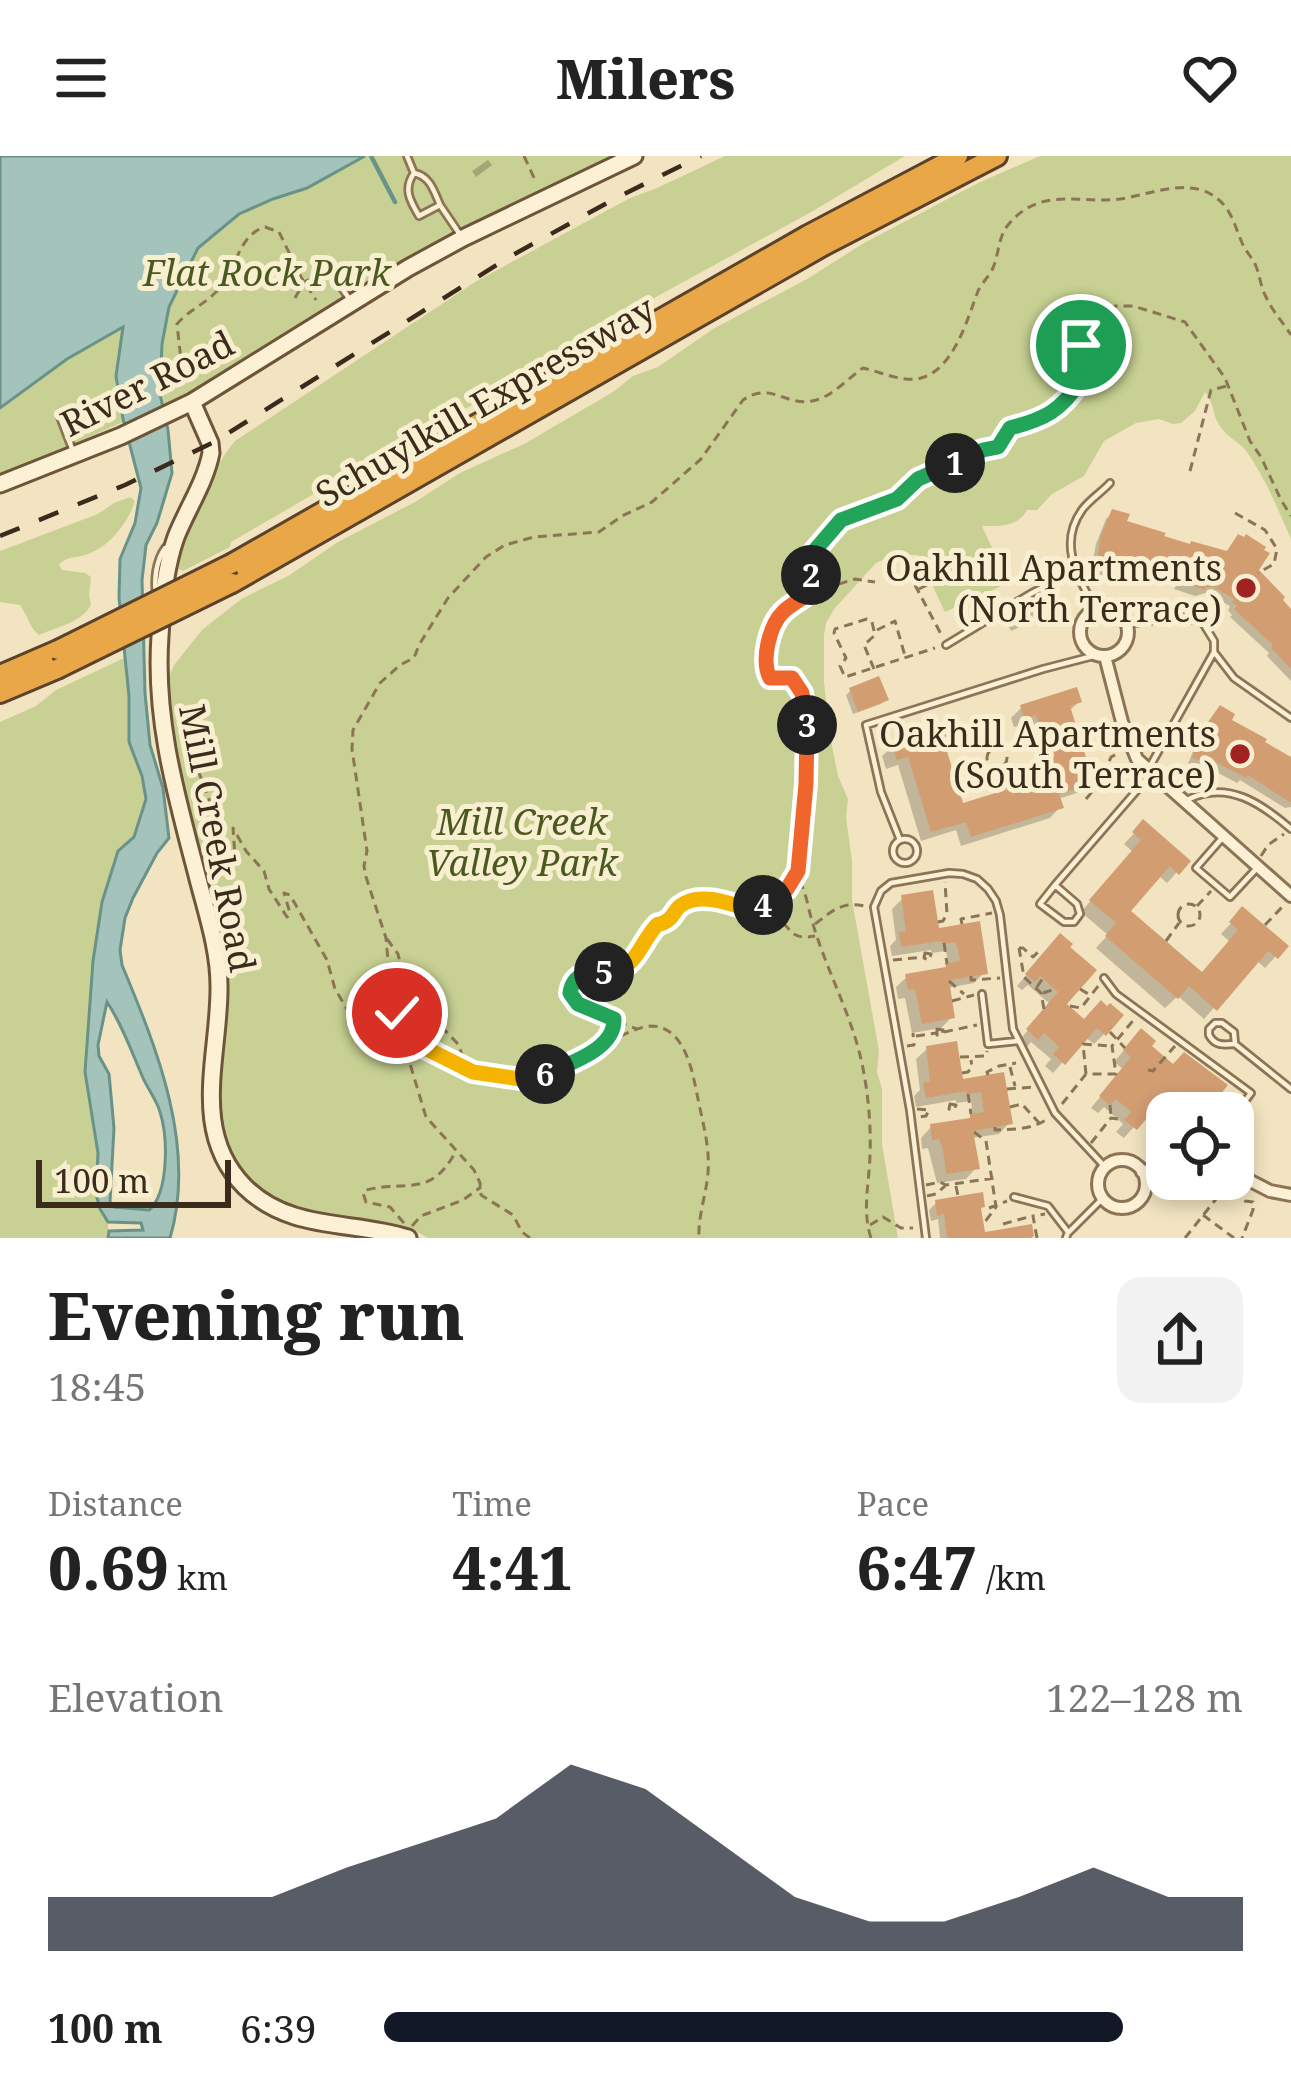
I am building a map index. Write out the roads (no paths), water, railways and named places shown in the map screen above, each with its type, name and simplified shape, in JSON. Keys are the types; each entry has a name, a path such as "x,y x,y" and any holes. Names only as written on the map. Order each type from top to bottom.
{"highway":[{"name":"Schuylkill Expressway","path":"232,573 808,235 958,156"},
{"name":"Schuylkill Expressway","path":"0,693 232,573 823,246 998,156"},
{"name":"Schuylkill Expressway","path":"0,675 58,660"}],"street":[{"name":"River Road","path":"0,484 192,402 463,238 634,156"},
{"name":"Mill Creek Road","path":"192,402 211,453 175,541 163,606 158,677 163,731 218,964 210,1102 217,1142 243,1184 270,1207 315,1223 408,1238"},
{"path":"1101,656 1119,652 1129,632 1118,612 1111,609 1085,617 1080,630 1083,643 1101,656 1132,751 1149,772 1291,897"},
{"path":"1114,1162 1135,1164 1142,1172 1145,1190 1135,1204 1118,1208 1103,1198 1099,1182 1114,1162"},
{"path":"1142,1172 1146,1171"},
{"path":"1254,1185 1291,1196"}],"lane":[{"path":"407,156 414,173"},
{"path":"414,173 429,182 463,238"},
{"path":"414,173 408,193 419,216 440,205"},
{"path":"331,272 352,303"},
{"path":"60,417 74,454"},
{"path":"1096,610 1069,552 1082,510 1110,483"},
{"path":"946,645 1075,571"},
{"path":"1127,624 1193,617 1210,631 1214,652 1234,678 1291,718"},
{"path":"1055,885 1077,904 1080,914 1074,922 1064,922 1040,904 1055,885 1149,772 1214,652"},
{"path":"900,841 881,792 866,725 1042,669 1101,656"},
{"path":"1185,803 1195,796 1228,792 1265,808 1291,830"},
{"path":"1223,837 1196,868 1230,896 1258,867"},
{"path":"926,1238 922,1186 874,908 881,891 891,884 963,874 988,889 1000,912 1012,1029 1055,1113 1106,1168"},
{"path":"1104,978 1116,994 1250,1092"},
{"path":"982,994 988,1044 1018,1041"},
{"path":"1234,1044 1234,1031 1222,1023 1211,1026 1212,1040 1234,1044 1291,1089"},
{"path":"1014,1197 1048,1206 1067,1235 1103,1198"}],"water":[{"path":"0,156 365,156 307,188 239,214 198,248 169,307 162,344 160,394 172,473 146,545 142,580 150,745 163,788 169,838 133,898 120,950 160,1064 176,1134 177,1204 170,1238 108,1238 109,1231 143,1230 141,1223 108,1222 100,1209 98,1153 85,1072 102,902 118,851 134,837 146,799 129,742 119,598 120,559 135,523 141,488 116,376 123,327 67,359 0,408","holes":["107,1002 163,1123 163,1178 149,1210 114,1207 110,1202 114,1128 109,1074 98,1045"]}],"waterway":[{"path":"371,156 395,202"}],"railway":[{"path":"0,536 214,442 511,256 701,156"}],"place":[{"name":"Oakhill Apartments (North Terrace)","path":"1246,588"},
{"name":"Oakhill Apartments (South Terrace)","path":"1240,754"}],"park label":[{"name":"Flat Rock Park","path":"267,272"},
{"name":"Mill Creek Valley Park","path":"522,842"}]}
